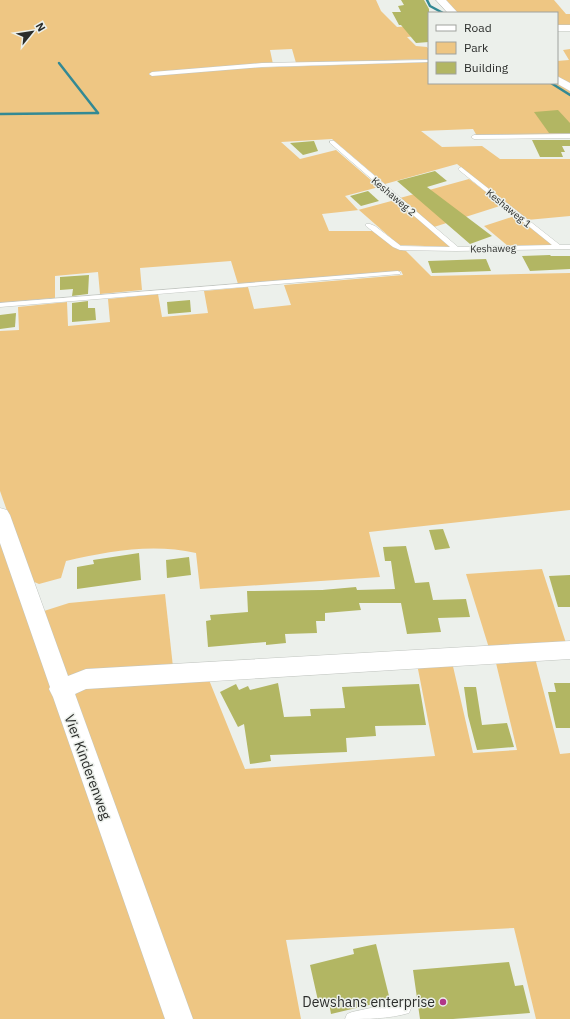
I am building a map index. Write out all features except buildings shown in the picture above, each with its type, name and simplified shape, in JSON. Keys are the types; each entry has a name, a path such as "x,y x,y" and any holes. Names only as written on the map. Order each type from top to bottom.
{"street":[{"path":"441,0 452,12"},
{"path":"558,28 570,28"},
{"path":"558,80 570,88"},
{"name":"Vier Kinderenweg","path":"0,515 60,689 179,1019"},
{"path":"60,689 86,679 570,650"}],"lane":[{"path":"152,74 262,65 428,61"},
{"path":"474,137 570,136"},
{"name":"Keshaweg 2","path":"332,142 456,249"},
{"name":"Keshaweg 1","path":"461,169 558,247"},
{"name":"Keshaweg","path":"368,225 379,230 392,244 400,248 456,249 570,247"},
{"path":"0,305 398,273"},
{"path":"352,1019 404,1008"}],"green space":[{"path":"0,0 376,0 381,11 397,27 428,25 428,35 407,37 416,46 427,47 428,59 296,63 292,49 270,50 273,64 212,67 214,69 428,62 428,84 558,84 570,90 570,134 477,136 473,129 421,131 442,147 482,146 500,159 570,159 570,216 527,220 457,164 385,184 332,139 281,142 300,159 336,150 379,187 345,196 358,210 395,200 451,247 399,245 359,210 322,214 329,231 377,231 389,244 397,249 406,251 431,276 570,273 570,510 369,532 380,577 200,589 196,553 180,550 147,548 114,551 66,561 61,578 39,584 32,581 0,491 0,331 19,330 18,307 67,302 68,326 110,322 108,299 158,294 162,317 208,313 204,291 248,287 254,309 291,305 284,285 403,275 401,271 238,284 231,261 140,268 142,290 100,294 98,272 55,276 55,298 0,303"},
{"path":"444,0 554,0 566,14 570,14 570,28 558,28 558,12 457,12"},
{"path":"570,49 570,85 558,78 558,61 569,60 563,50"},
{"path":"469,179 503,205 434,227 400,198"},
{"path":"515,216 553,245 508,246 484,226"},
{"path":"0,538 168,1019 0,1019"},
{"path":"542,569 566,643 489,648 466,574"},
{"path":"165,594 173,667 68,680 44,611 69,603"},
{"path":"535,658 560,754 570,753 570,1019 536,1019 514,928 286,940 301,1019 190,1019 75,696 77,690 207,675 245,769 435,756 417,664 452,662 473,753 517,750 495,659"}],"waterway":[{"path":"427,0 430,6 441,12"},
{"path":"0,114 98,113 59,63"},
{"path":"553,84 570,95"}],"place":[{"name":"Dewshans enterprise","path":"443,1002"}]}
